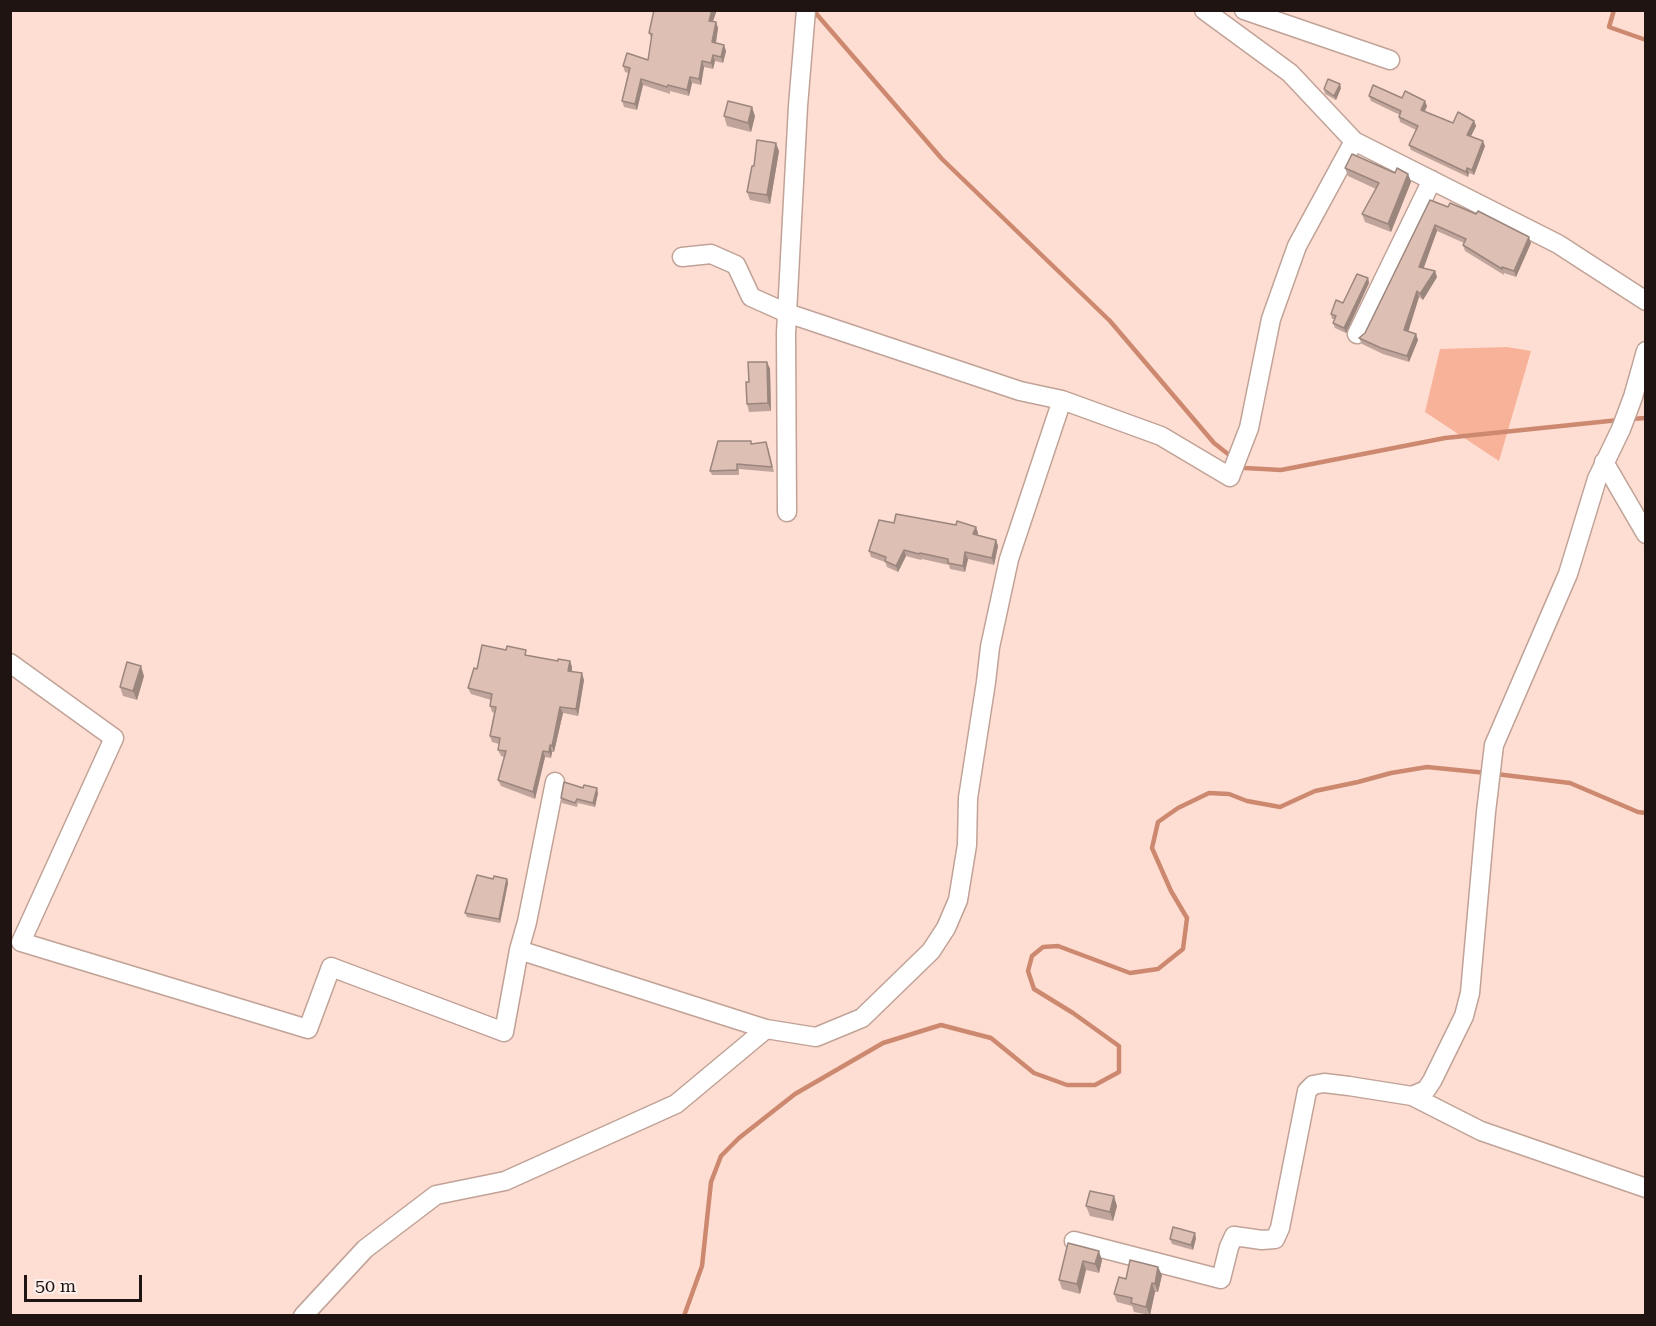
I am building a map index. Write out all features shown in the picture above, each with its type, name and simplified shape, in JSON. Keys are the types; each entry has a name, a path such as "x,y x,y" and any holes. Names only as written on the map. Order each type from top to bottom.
{"street":[{"path":"1204,10 1290,73 1354,141 1558,244 1646,300"},
{"path":"1244,10 1390,60"},
{"path":"787,512 787,313 805,13"},
{"path":"682,257 711,254 736,265 751,297 787,313 1020,391 1062,400 1161,436 1230,477 1249,428 1274,309 1297,246 1354,141"},
{"path":"1356,334 1432,180"},
{"path":"1412,1096 1426,1090 1432,1081 1464,1016 1470,993 1494,745 1568,574 1597,479 1636,400 1645,357"},
{"path":"519,950 766,1029 816,1037 862,1018 931,951 946,928 958,900 967,845 968,798 990,647 1009,559 1062,400"},
{"path":"1604,462 1646,534"},
{"path":"10,663 114,738 16,940 308,1029 331,967 504,1032 555,782"},
{"path":"303,1316 365,1249 436,1195 505,1181 676,1104 766,1029"},
{"path":"1074,1241 1221,1279 1228,1247 1234,1236 1262,1240 1275,1239 1280,1228 1307,1091 1313,1084 1332,1084 1412,1096 1481,1131 1646,1188"}],"shaded area":[{"path":"1507,347 1531,351 1499,461 1425,412 1440,349"}],"building":[{"path":"654,10 712,10 709,21 716,22 712,42 724,45 721,57 713,55 711,63 702,61 699,79 690,77 687,90 641,79 635,104 622,101 630,68 623,66 627,53 648,60 652,34 649,33"},
{"path":"1328,79 1340,84 1334,96 1324,89"},
{"path":"1373,85 1402,98 1405,91 1425,101 1421,110 1453,123 1458,112 1474,121 1467,135 1483,141 1472,170 1467,168 1466,172 1409,145 1418,126 1399,117 1401,111 1369,96"},
{"path":"728,101 752,107 748,123 724,116"},
{"path":"757,140 776,143 767,195 747,192 752,166 754,166"},
{"path":"1352,154 1395,173 1397,168 1408,174 1388,224 1362,214 1379,183 1345,168"},
{"path":"1430,200 1448,207 1450,203 1476,214 1478,211 1529,237 1514,271 1502,267 1502,269 1463,245 1466,239 1435,225 1419,267 1435,271 1420,294 1417,291 1404,330 1416,334 1407,356 1359,338 1365,333"},
{"path":"1357,274 1368,278 1344,328 1333,323 1336,316 1331,314 1336,300 1343,303"},
{"path":"748,362 767,362 768,403 747,404"},
{"path":"718,441 751,441 751,444 766,442 772,467 737,464 737,470 710,471"},
{"path":"896,514 956,525 957,521 976,527 973,534 996,540 992,558 965,552 963,566 948,563 948,559 904,550 896,566 885,561 886,557 869,551 879,520 894,523"},
{"path":"482,645 506,650 507,646 526,650 525,655 570,661 568,671 582,673 576,709 560,707 552,746 550,745 549,752 543,751 533,792 498,780 506,751 498,750 500,738 490,736 496,707 490,706 492,694 468,688 474,668 477,669"},
{"path":"127,662 141,666 133,691 120,687"},
{"path":"564,782 583,788 584,785 597,788 593,803 577,799 575,803 561,798"},
{"path":"477,875 493,879 494,876 507,879 499,919 465,913"},
{"path":"1090,1191 1114,1196 1110,1212 1086,1206"},
{"path":"1173,1227 1195,1233 1191,1245 1170,1239"},
{"path":"1068,1243 1099,1251 1095,1264 1083,1261 1077,1284 1059,1280"},
{"path":"1130,1260 1158,1267 1155,1284 1152,1283 1146,1307 1131,1303 1132,1298 1114,1294 1119,1277 1126,1279"}],"waterway":[{"path":"813,10 942,159 1110,321 1214,443 1233,458"},
{"path":"1614,10 1609,27 1646,40"},
{"path":"1630,419 1646,418"},
{"path":"1240,464 1245,468 1281,470 1445,438 1619,420"},
{"path":"684,1316 702,1266 711,1182 721,1156 739,1138 795,1094 883,1043 941,1025 991,1038 1034,1073 1067,1085 1095,1085 1119,1072 1119,1046 1034,989 1028,971 1032,956 1043,947 1058,946 1130,973 1158,969 1183,949 1187,918 1171,891 1152,848 1158,822 1178,808 1209,793 1229,794 1247,801 1280,807 1315,791 1427,767 1487,773"},
{"path":"1496,774 1570,783 1638,812 1646,813"}]}
